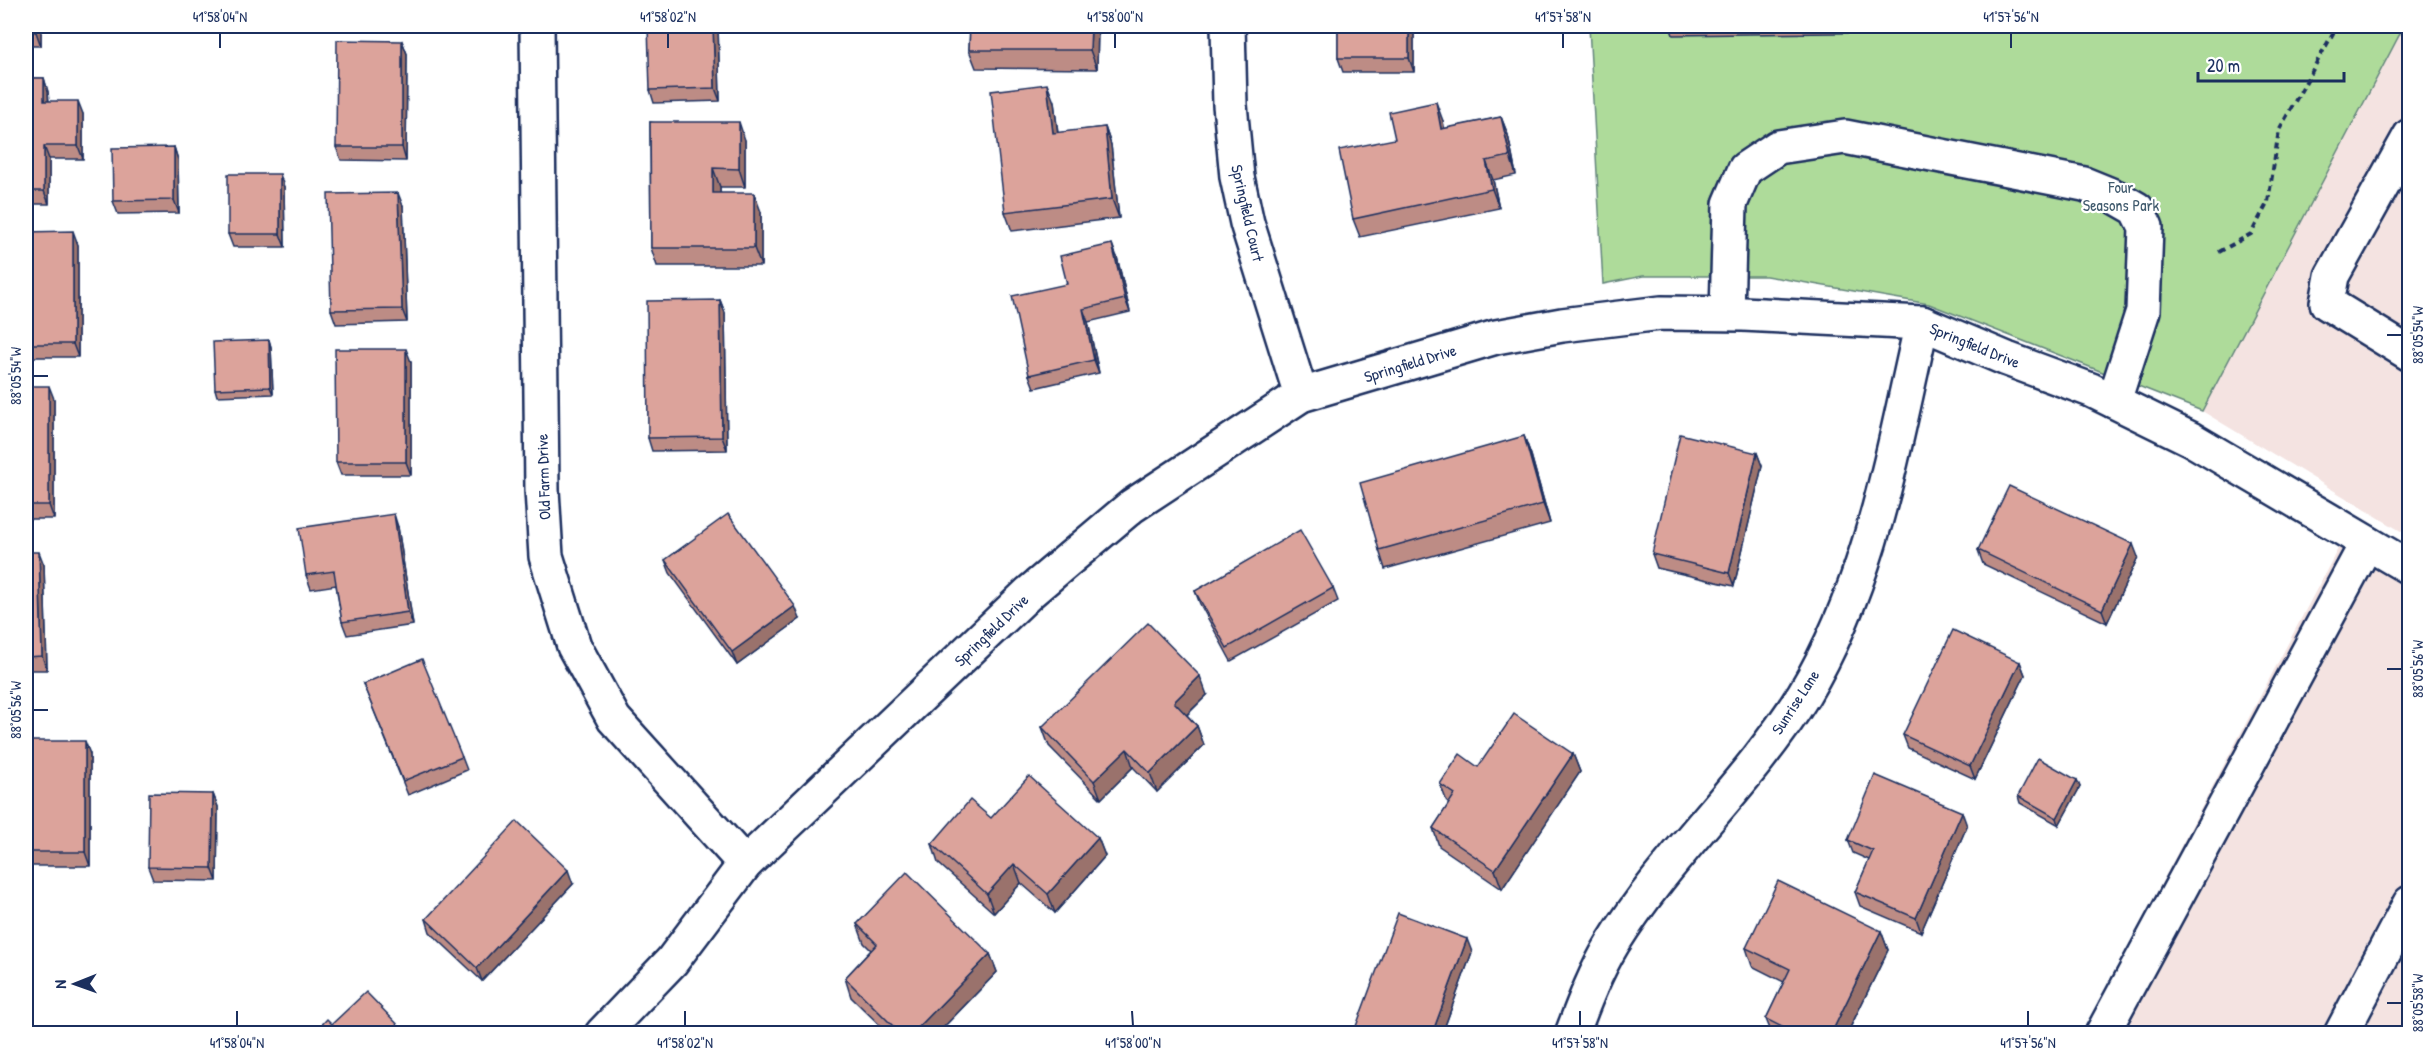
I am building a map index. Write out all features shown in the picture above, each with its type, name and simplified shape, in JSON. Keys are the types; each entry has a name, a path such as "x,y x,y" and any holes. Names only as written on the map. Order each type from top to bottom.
{"street":[{"name":"Old Farm Drive","path":"537,26 542,490 546,556 574,646 614,719 745,864"},
{"name":"Springfield Court","path":"1228,26 1230,105 1237,177 1247,223 1301,395"},
{"path":"2409,136 2332,276 2327,303 2409,354"},
{"path":"1727,313 1730,204 1745,169 1779,147 1845,137 2084,184 2116,197 2136,209 2146,227 2143,311 2114,401"},
{"name":"Springfield Drive","path":"602,1034 672,961 745,864 1030,592 1132,506 1301,395 1496,337 1562,325 1661,313 1727,313 1922,323 2114,401 2191,439 2367,543 2406,558"},
{"name":"Sunrise Lane","path":"1572,1034 1588,990 1614,942 1669,866 1732,792 1797,703 1835,634 1873,536 1922,323"},
{"path":"2102,1034 2367,543"},
{"path":"2341,1034 2409,903"}],"path":[{"path":"2219,252 2251,234 2268,202 2279,130 2337,26"}],"shaded area":[{"path":"2404,26 2409,26 2409,536 2202,411"},
{"path":"2341,543 2409,584 2409,1033 2082,1034"}],"green space":[{"name":"Four Seasons Park","path":"1589,26 2404,26 2202,411 1929,304 1766,276 1643,276 1603,284"}],"building":[{"path":"26,26 36,26 36,32 26,32"},
{"path":"648,26 713,26 715,88 650,90"},
{"path":"970,26 1091,26 1090,50 969,50"},
{"path":"1338,26 1409,26 1409,58 1338,58"},
{"path":"337,40 402,41 402,147 336,147"},
{"path":"26,78 44,78 44,101 78,101 78,146 44,146 44,191 26,191"},
{"path":"1047,84 1053,133 1105,127 1112,199 1005,212 991,91"},
{"path":"1436,102 1441,129 1501,117 1510,156 1486,161 1492,189 1353,219 1339,150 1395,139 1389,112"},
{"path":"650,122 739,122 739,169 713,168 713,193 754,193 754,248 651,248"},
{"path":"174,147 174,200 113,201 112,148"},
{"path":"228,174 280,174 280,234 228,234"},
{"path":"398,193 402,309 331,310 328,194"},
{"path":"73,231 73,344 26,344 26,232"},
{"path":"1112,244 1125,299 1083,309 1094,360 1029,375 1012,296 1067,284 1060,256"},
{"path":"720,300 722,437 648,438 647,301"},
{"path":"269,340 270,387 215,389 213,342"},
{"path":"335,349 406,349 406,462 336,462"},
{"path":"26,386 49,386 49,505 26,505"},
{"path":"1680,434 1757,453 1729,573 1652,554"},
{"path":"1524,436 1543,504 1379,550 1360,483"},
{"path":"2009,486 2133,544 2102,610 1978,550"},
{"path":"394,514 408,612 342,622 334,571 306,575 299,528"},
{"path":"728,514 795,606 732,652 665,560"},
{"path":"1300,530 1333,588 1227,648 1195,591"},
{"path":"26,552 39,552 42,656 26,657"},
{"path":"1148,623 1200,676 1174,702 1197,726 1150,773 1127,749 1094,781 1042,727"},
{"path":"1953,630 2020,662 1970,766 1903,735"},
{"path":"422,659 462,757 403,781 363,684"},
{"path":"1514,714 1573,754 1495,870 1433,828 1455,794 1440,784 1460,754 1478,767"},
{"path":"26,741 85,741 85,852 26,852"},
{"path":"2038,758 2077,780 2057,818 2018,796"},
{"path":"1875,775 1962,812 1916,918 1855,892 1873,851 1848,840"},
{"path":"1029,776 1098,838 1048,894 1014,864 987,894 932,844 970,800 991,818"},
{"path":"149,793 213,794 212,868 148,867"},
{"path":"517,821 568,870 477,968 426,919"},
{"path":"907,872 990,954 912,1034 901,1034 845,978 877,944 857,924"},
{"path":"1778,881 1881,931 1831,1034 1796,1034 1766,1019 1790,969 1746,948"},
{"path":"1398,913 1467,939 1432,1034 1368,1034 1355,1029"},
{"path":"366,992 407,1034 313,1034 327,1019 332,1024"}]}
